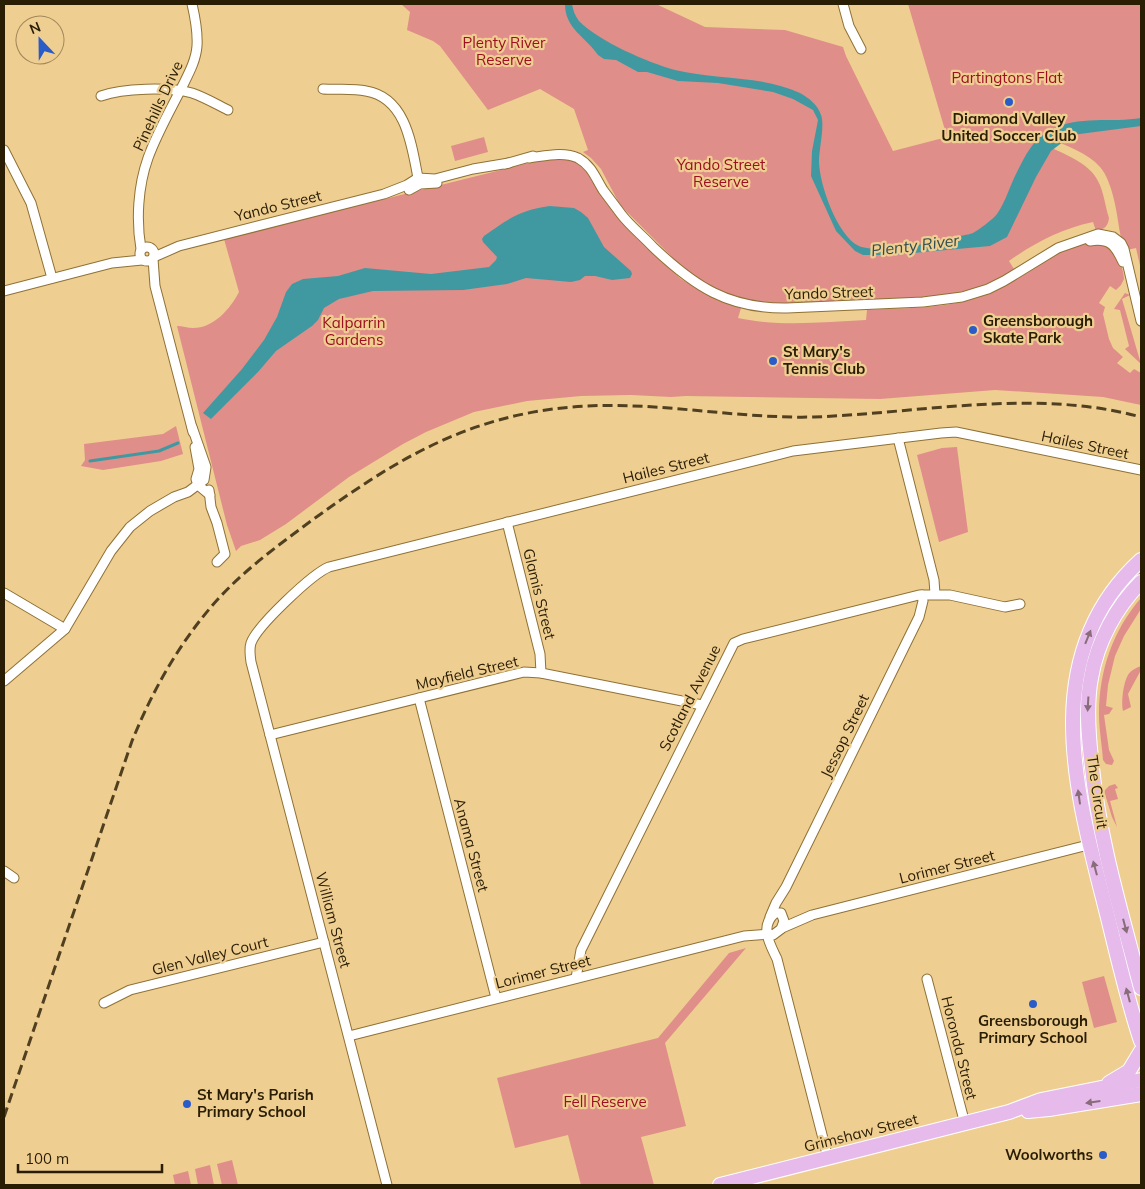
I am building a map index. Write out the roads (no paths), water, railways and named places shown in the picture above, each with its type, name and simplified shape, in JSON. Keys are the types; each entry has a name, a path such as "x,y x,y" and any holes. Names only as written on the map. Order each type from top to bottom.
{"main road":[{"name":"The Circuit","path":"1141,560 1113,591 1094,621 1081,653 1074,685 1072,711 1076,771 1088,845 1141,1041"},
{"name":"The Circuit","path":"1141,582 1125,601 1107,630 1091,678 1088,711 1095,798 1141,988"},
{"path":"1088,845 1104,840"},
{"path":"1098,1088 1119,1078 1129,1070 1141,1051"},
{"name":"Grimshaw Street","path":"720,1185 965,1124 1010,1112 1041,1100 1141,1080"},
{"name":"Grimshaw Street","path":"1010,1112 1049,1109 1141,1094"}],"street":[{"name":"Pinehills Drive","path":"192,4 196,23 197,46 190,70 148,158 142,178 140,220 155,286 192,427 199,469 199,482 208,488 211,507 228,550 217,562"},
{"path":"843,4 849,26 861,49"},
{"path":"323,89 367,91 375,93 390,103 404,123 419,181"},
{"path":"101,96 130,90 180,91 195,94 228,110"},
{"path":"4,150 31,203 52,278"},
{"name":"Yando Street","path":"4,291 384,194 419,181 529,158 560,154 571,155 591,168 603,189 633,227 684,275 698,285 724,298 760,307 815,308 949,300 988,289 1047,254 1070,244 1111,239 1129,275 1141,321"},
{"name":"Hailes Street","path":"251,662 251,643 258,630 324,569 793,451 956,432 1141,470"},
{"path":"898,438 934,580 935,594"},
{"path":"4,681 65,629 111,550 122,536 139,519 199,482"},
{"name":"Glamis Street","path":"507,522 540,654 541,672"},
{"path":"4,593 65,629"},
{"name":"Scotland Avenue","path":"576,978 581,950 731,647 739,640 922,595 950,595 1005,607 1020,604"},
{"name":"Jessop Street","path":"828,1158 771,929 776,903 786,887 919,617 923,601 922,595"},
{"name":"William Street","path":"251,662 387,1185"},
{"name":"Mayfield Street","path":"270,735 524,672 541,672 702,705"},
{"name":"Anama Street","path":"419,698 496,998"},
{"name":"Lorimer Street","path":"348,1036 744,936 812,916 1088,845"},
{"name":"Jessop Street","path":"771,929 783,917 786,887"},
{"name":"Lorimer Street","path":"771,929 776,912 783,917 812,916"},
{"name":"Glen Valley Court","path":"104,1003 130,990 324,942"},
{"name":"Horonda Street","path":"928,979 965,1124"}],"water":[{"name":"Plenty River","path":"565,4 572,4 574,13 579,21 598,36 652,62 691,73 770,83 800,93 810,100 818,108 822,119 820,171 831,208 843,232 859,246 871,249 928,243 971,234 976,231 997,214 1026,154 1039,138 1050,130 1072,122 1141,118 1141,126 1072,135 1051,151 1036,177 1007,237 990,246 892,255 863,255 855,251 836,231 811,176 812,151 818,120 813,110 793,99 773,92 718,83 678,81 647,72 638,72 616,60 604,59 598,55 572,26 568,20"},
{"path":"550,206 574,208 588,218 604,247 631,271 630,278 612,280 585,276 580,280 571,282 526,278 507,284 463,290 373,291 339,299 324,308 318,320 312,326 276,351 211,419 203,413 242,369 264,340 277,317 286,292 292,284 303,279 338,276 365,268 431,274 489,267 497,257 483,242 484,236 515,216 530,210"}],"waterway":[{"path":"90,461 159,451 178,443"}],"railway":[{"path":"4,1117 132,741 166,671 199,622 234,583 311,521 372,479 403,460 465,431 499,420 534,412 572,407 633,406 784,417 814,417 1019,403 1060,404 1101,409 1141,417"}],"place":[{"name":"Diamond Valley United Soccer Club","path":"1009,102"},
{"name":"Greensborough Skate Park","path":"973,330"},
{"name":"St Mary's Tennis Club","path":"773,361"},
{"name":"Greensborough Primary School","path":"1033,1004"},
{"name":"St Mary's Parish Primary School","path":"187,1104"},
{"name":"Woolworths","path":"1103,1155"}],"park label":[{"name":"Plenty River Reserve","path":"504,52"},
{"name":"Partingtons Flat","path":"1007,78"},
{"name":"Yando Street Reserve","path":"721,174"},
{"name":"Kalparrin Gardens","path":"354,332"},
{"name":"Fell Reserve","path":"605,1102"}]}
